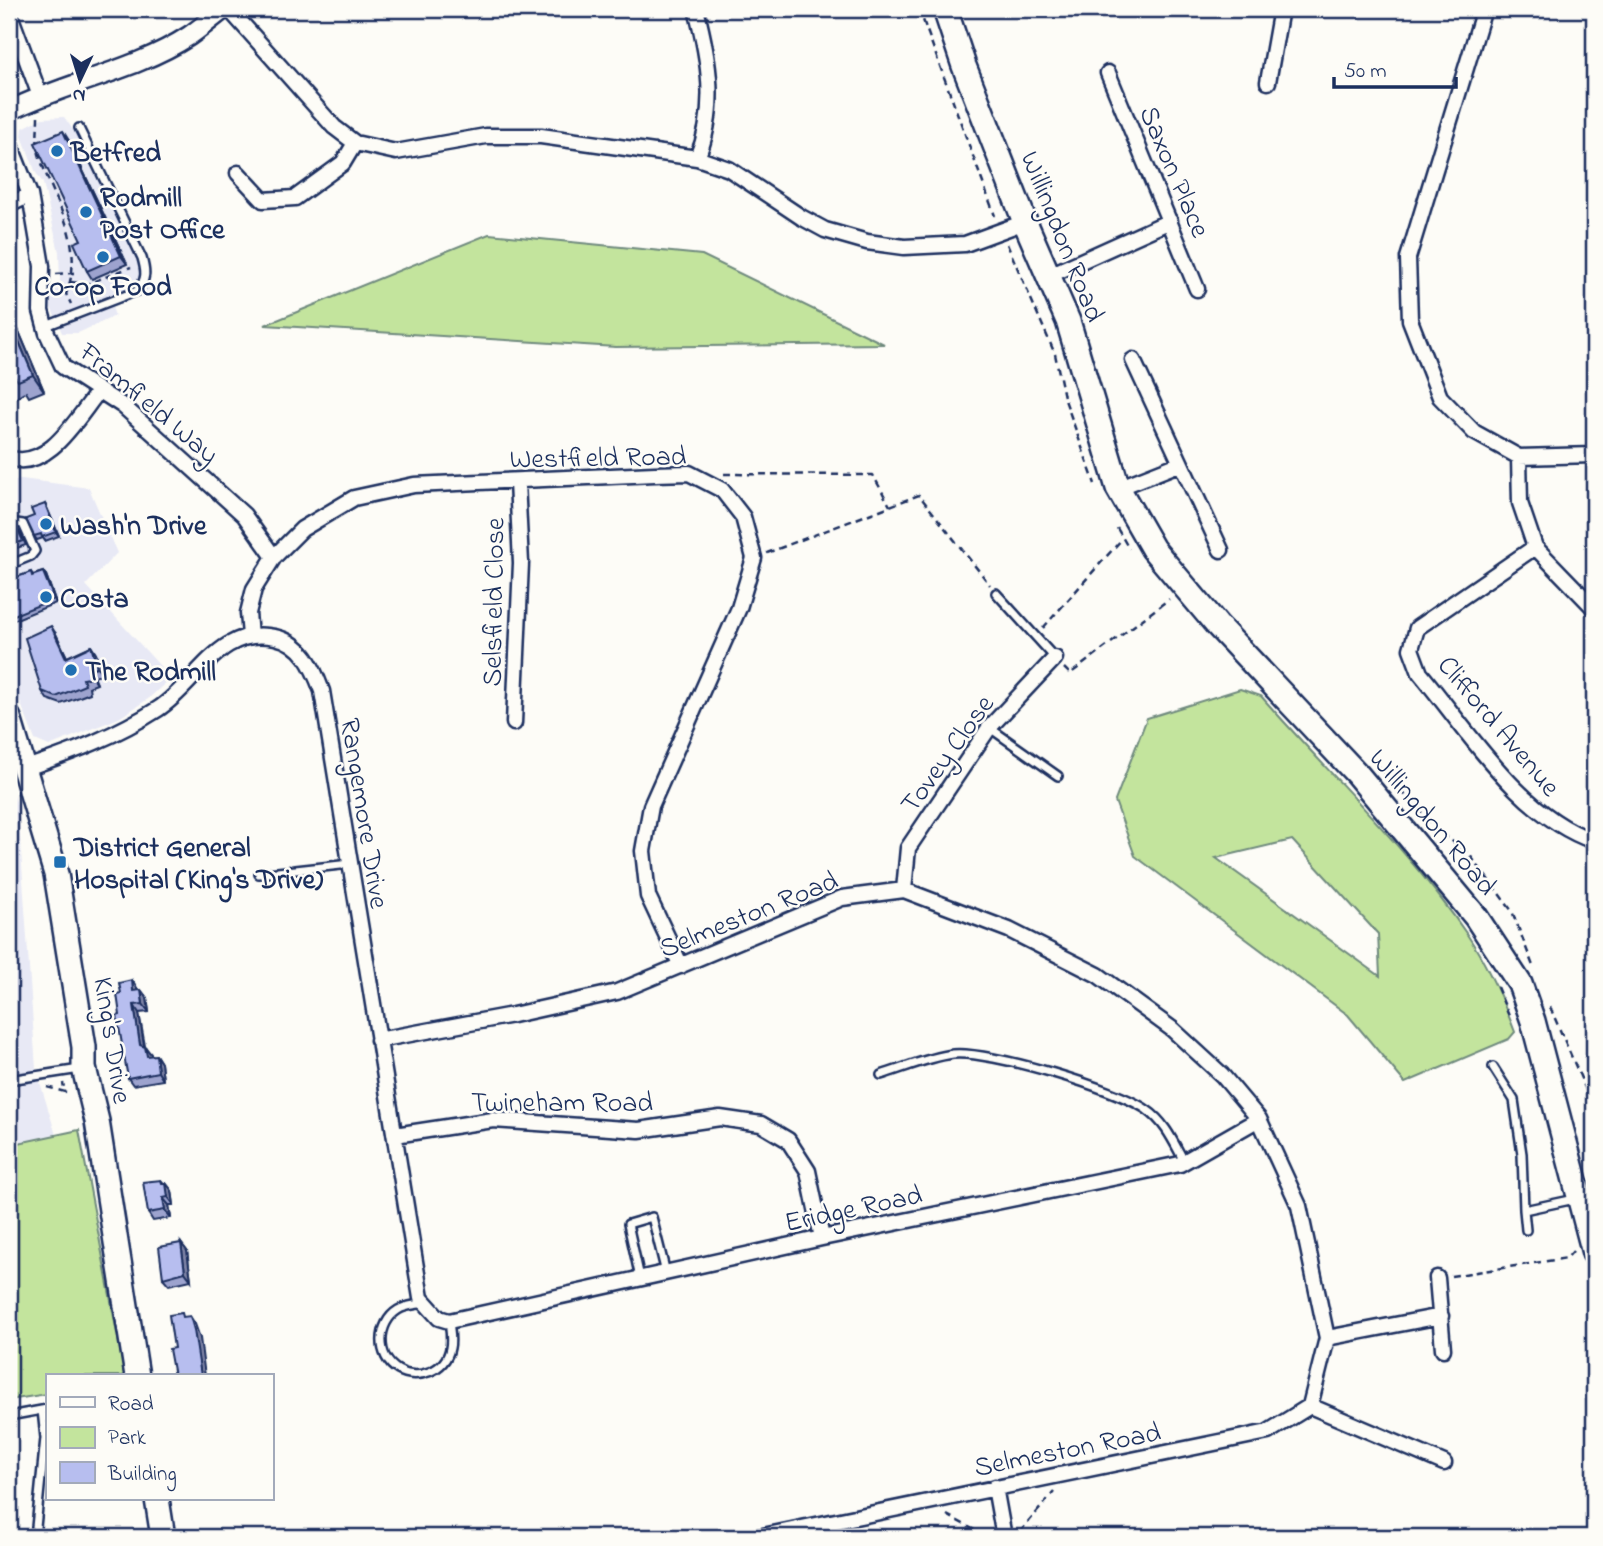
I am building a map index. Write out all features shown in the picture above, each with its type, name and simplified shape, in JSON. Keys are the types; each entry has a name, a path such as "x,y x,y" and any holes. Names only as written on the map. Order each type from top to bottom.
{"main road":[{"name":"Willingdon Road","path":"945,9 964,66 1025,222 1069,321 1118,488 1153,549 1217,625 1357,774 1476,917 1520,984 1533,1021 1591,1242"},
{"name":"King's Drive","path":"9,718 56,874 82,1034 84,1068 99,1134 137,1374"},
{"path":"157,1500 163,1537"}],"street":[{"path":"9,111 36,98 148,57 189,36 223,9"},
{"path":"229,9 334,127 355,143 396,152 486,136 541,136 697,158 729,169 800,217 825,230 867,242 904,247 965,244 1025,222"},
{"path":"696,9 711,85 711,103 697,158"},
{"path":"1268,82 1281,9"},
{"path":"1484,9 1408,258 1410,320 1440,397 1475,432 1519,457 1594,455"},
{"path":"9,12 36,98"},
{"name":"Saxon Place","path":"1108,73 1197,289"},
{"name":"Framfield Way","path":"9,142 30,195 41,252 41,311 62,366 123,406 244,515 274,557"},
{"path":"238,173 263,200 295,198 343,163 355,143"},
{"path":"9,205 30,195"},
{"path":"1050,275 1170,221"},
{"path":"1133,360 1221,551"},
{"path":"9,457 15,460 40,457 99,391"},
{"path":"1519,457 1520,503 1535,547 1594,608"},
{"path":"1118,488 1179,464"},
{"name":"Westfield Road","path":"250,636 248,613 254,589 274,557 302,529 354,498 414,485 689,473 722,490 743,516 754,558"},
{"name":"Selsfield Close","path":"514,723 521,564 517,482"},
{"name":"Clifford Avenue","path":"1535,547 1417,628 1411,649 1420,673 1529,804 1567,832 1594,841"},
{"path":"681,966 648,896 643,851 651,806 740,608 754,558"},
{"path":"26,768 90,746 131,726 167,703 222,647 250,636"},
{"name":"Rangemore Drive","path":"250,636 280,638 293,645 310,662 322,691 421,1298 425,1303"},
{"name":"Tovey Close","path":"904,890 908,848 989,728 1055,658"},
{"name":"Selmeston Road","path":"378,1040 617,992 842,898 904,890 1009,930 1098,975 1172,1029 1222,1075 1259,1119 1299,1206 1327,1338 1310,1406 1268,1432 758,1537"},
{"name":"Twineham Road","path":"395,1135 493,1120 639,1130 720,1118 761,1124 788,1140 808,1171 822,1238"},
{"name":"Eridge Road","path":"449,1321 1184,1161 1259,1119"},
{"path":"1437,1278 1443,1349"},
{"path":"425,1303 439,1318 449,1321"},
{"path":"1327,1338 1441,1316"},
{"path":"1310,1406 1444,1463"},
{"path":"995,1487 1004,1537"}],"lane":[{"path":"45,326 137,291 144,283 146,274 142,258 79,128"},
{"path":"9,522 23,524 35,551 31,556 11,564 9,552"},
{"path":"996,593 1055,658"},
{"path":"989,728 1058,776"},
{"path":"259,874 350,864"},
{"path":"881,1074 951,1054 968,1054 1048,1073 1110,1091 1148,1110 1167,1130 1184,1161"},
{"path":"1493,1067 1514,1100 1522,1154 1526,1230"},
{"path":"9,1080 84,1068"},
{"path":"1524,1210 1579,1198"},
{"path":"640,1279 628,1224 652,1217 666,1273"},
{"path":"425,1303 398,1310 389,1318 382,1333 384,1354 398,1370 422,1374 441,1365 450,1349 449,1321"},
{"path":"9,1416 44,1409 45,1438 36,1537"}],"path":[{"path":"919,9 970,156 1055,354 1064,397 1095,485"},
{"path":"36,98 41,159 67,225 74,273 66,294 71,304"},
{"path":"34,163 41,159"},
{"path":"46,191 52,187"},
{"path":"71,282 87,284 131,267"},
{"path":"61,274 74,273"},
{"path":"689,473 873,475 890,506"},
{"path":"754,558 919,495 996,593"},
{"path":"1111,517 1133,555"},
{"path":"1035,636 1122,539"},
{"path":"1055,658 1070,674 1169,599 1178,608"},
{"path":"1496,984 1510,1020"},
{"path":"1437,1278 1567,1258 1591,1242"},
{"path":"1015,1537 1070,1472"},
{"path":"924,1502 987,1537"}],"shaded area":[{"path":"64,117 77,135 153,288 112,307 115,316 78,333 62,333 50,305 54,288 60,281 59,252 43,183 36,173 22,136 23,128 42,118"},
{"path":"22,479 89,488 117,553 86,585 171,678 148,699 119,718 49,746 35,740 9,673 9,483"},
{"path":"9,783 18,807 36,1069 56,1135 9,1145"}],"green space":[{"path":"489,234 702,255 884,344 616,347 265,325"},
{"path":"1240,689 1261,696 1395,843 1445,904 1475,947 1494,982 1515,1032 1509,1039 1405,1083 1348,1015 1135,856 1115,801 1147,718","holes":["1292,840 1378,934 1380,976 1216,858"]},
{"path":"79,1130 125,1374 46,1374 46,1394 9,1400 9,1145"}],"building":[{"path":"63,131 121,256 87,271 74,243 81,240 35,143"},
{"path":"9,318 33,375 18,381 15,377 9,381"},
{"path":"45,504 56,532 42,537 41,534 34,536 26,519 34,516 31,509"},
{"path":"16,526 23,541 12,545 9,544 9,528"},
{"path":"31,572 32,576 43,572 54,599 9,617 9,580"},
{"name":"The Rodmill","path":"51,626 66,658 91,646 97,667 89,669 92,677 83,679 85,685 56,697 42,691 25,638"},
{"path":"132,980 133,991 141,990 143,1004 134,1005 140,1045 145,1047 147,1056 156,1055 158,1072 128,1078 117,1016 120,1015 117,994 121,993 119,983"},
{"path":"161,1180 166,1183 168,1197 163,1198 165,1210 148,1213 143,1182"},
{"path":"181,1243 185,1272 163,1278 159,1247"},
{"path":"182,1313 183,1317 190,1316 201,1374 174,1374 169,1349 174,1348 169,1315"}],"place":[{"name":"Betfred","path":"57,151"},
{"name":"Rodmill Post Office","path":"86,212"},
{"name":"Co-op Food","path":"103,257"},
{"name":"Wash'n Drive","path":"46,524"},
{"name":"Costa","path":"46,597"},
{"name":"The Rodmill","path":"71,670"},
{"name":"District General Hospital (King's Drive)","path":"60,862"}]}
